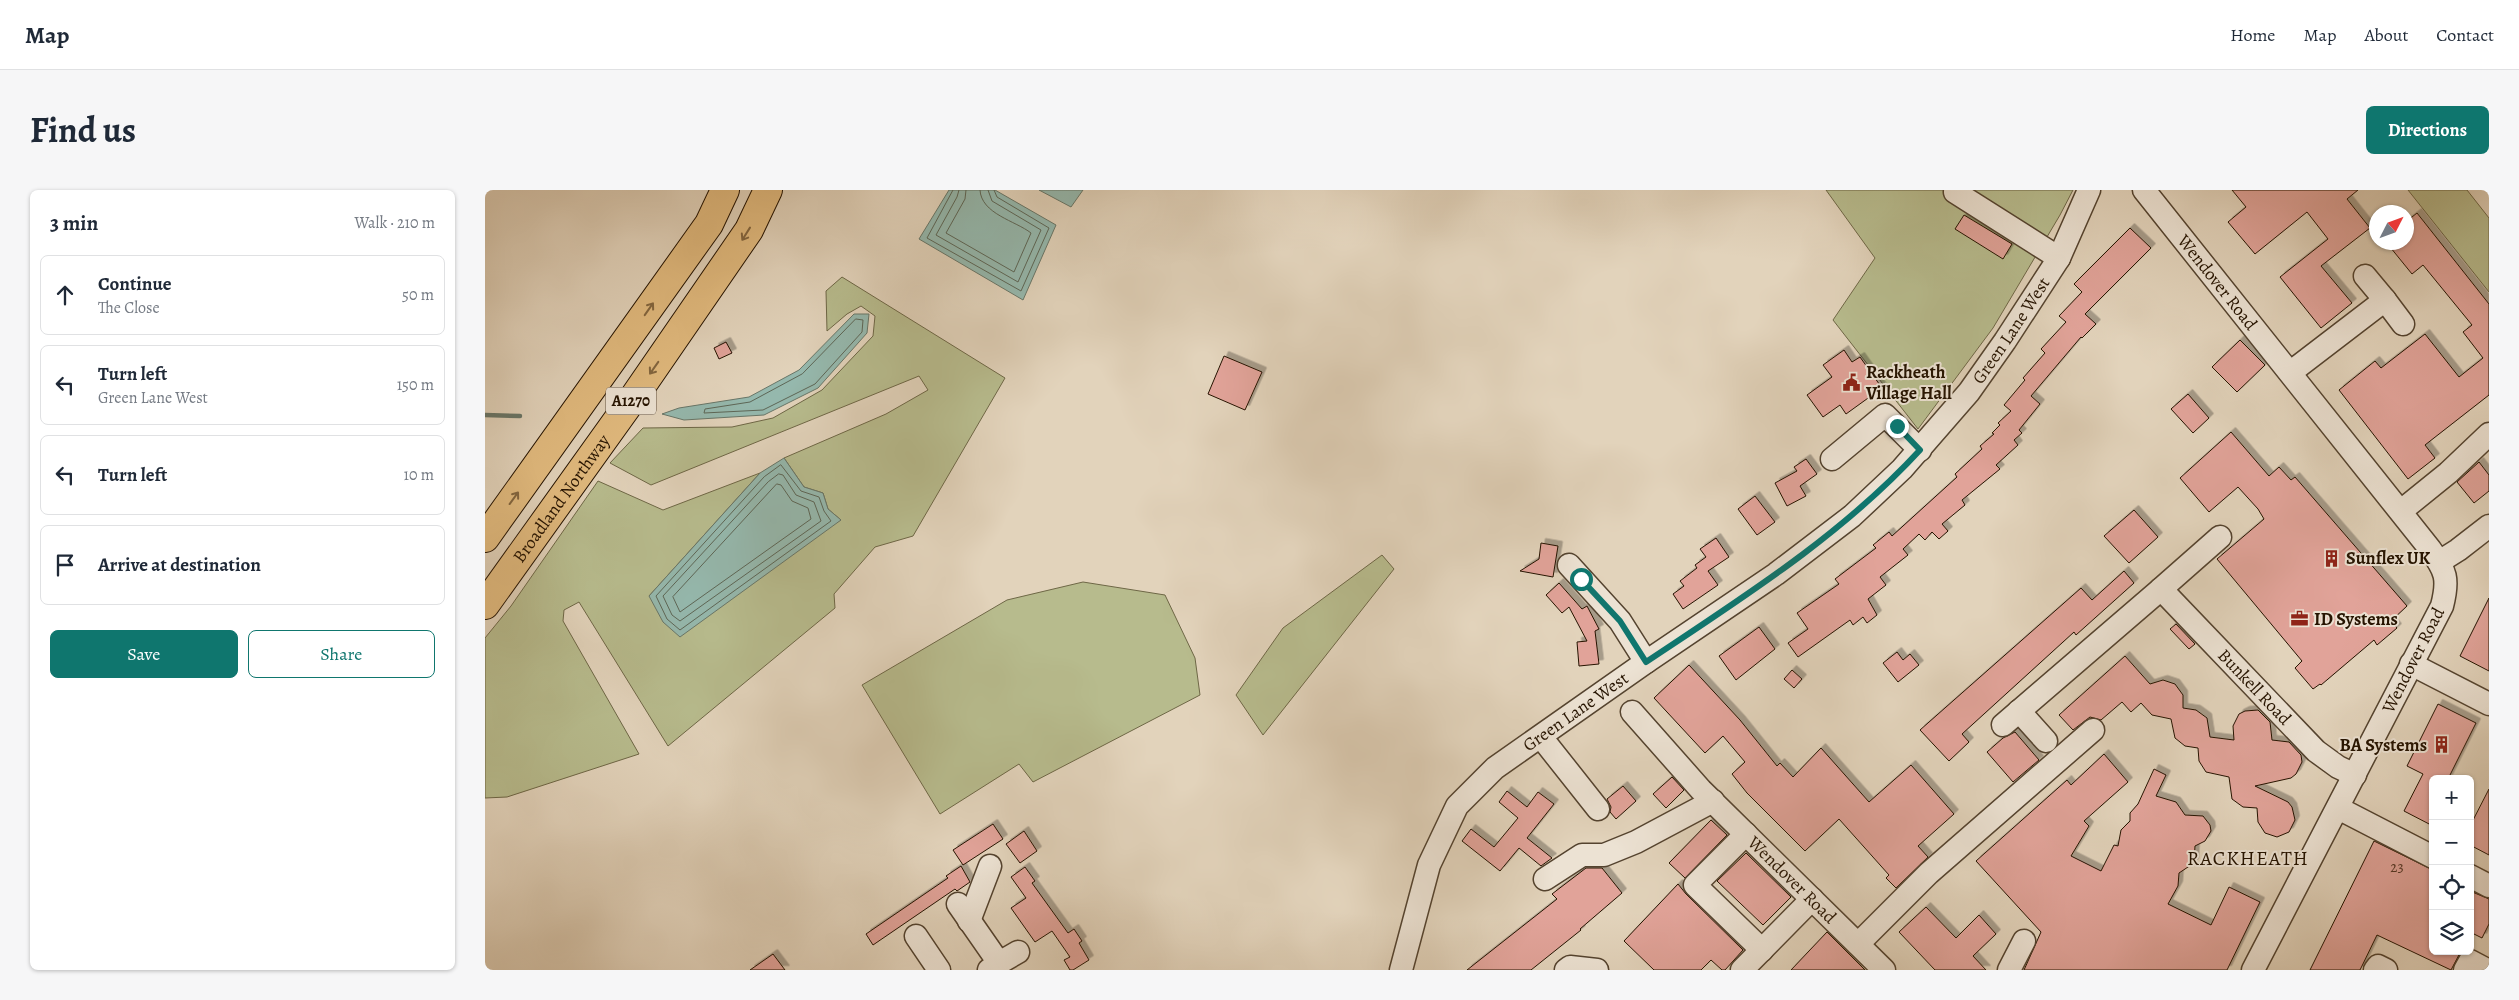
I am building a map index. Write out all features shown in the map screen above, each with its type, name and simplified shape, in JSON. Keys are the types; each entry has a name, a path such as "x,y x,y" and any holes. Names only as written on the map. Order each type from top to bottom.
{"highway":[{"name":"A1270","path":"485,538 709,224 725,190"},
{"name":"Broadland Northway","path":"485,605 634,397 749,230 767,190"}],"street":[{"name":"Green Lane West","path":"1401,970 1429,865 1457,806 1495,768 1776,574 1851,516 1920,450 1969,392 2059,258 2089,190"},
{"name":"Wendover Road","path":"2144,190 2401,511 2439,562 2446,575 2444,598 2355,775 2253,970"},
{"path":"1955,192 2059,258"},
{"path":"2365,276 2403,324"},
{"path":"2291,372 2385,300"},
{"path":"1832,459 1885,415 1920,450"},
{"path":"2401,511 2448,473 2489,434"},
{"path":"2439,562 2489,526"},
{"path":"2046,742 2011,718 2220,537"},
{"path":"1573,578 1620,621 1646,662"},
{"name":"Bunkell Road","path":"2161,589 2316,751 2337,767 2355,775"},
{"path":"2411,664 2489,704"},
{"name":"Wendover Road","path":"1632,712 1707,796 1884,970"},
{"path":"1858,944 1929,873 2093,730"},
{"path":"1541,737 1598,809"},
{"path":"1545,879 1582,855 1604,856 1636,842 1707,796"},
{"path":"2338,808 2429,855"},
{"path":"1746,834 1695,885 1769,943"},
{"path":"990,866 964,912 1002,962"},
{"path":"2474,878 2489,886"},
{"path":"1742,970 1812,898"},
{"path":"916,936 939,970"},
{"path":"2009,970 2024,941"},
{"path":"2465,970 2470,961 2487,970"},
{"path":"2375,970 2378,966 2386,970"},
{"path":"1566,970 1570,967 1597,970"}],"green space":[{"path":"1826,190 2073,190 1993,328 1918,429 1833,320 1875,258"},
{"path":"2408,190 2467,190 2489,218 2489,292"},
{"path":"842,277 1005,378 913,536 875,547 834,594 835,608 668,746 579,602 564,610 563,621 639,754 507,797 485,798 485,638 511,606 598,481 663,510 760,473 649,596 841,520 828,509 823,493 804,487 784,458 886,414 928,390 919,376 651,485 610,463 643,428 732,427 773,418 822,390 873,336 875,316 861,306 847,314 827,331 826,291"},
{"path":"1382,555 1394,569 1263,735 1236,695 1283,628"},
{"path":"1083,582 1165,595 1195,658 1200,695 1033,782 1019,764 940,814 862,685 1007,600"}],"water":[{"path":"949,190 995,190 1056,225 1023,300 919,239"},
{"path":"1039,190 1083,190 1071,207"},
{"path":"854,314 869,314 867,333 818,388 764,415 684,420 662,414 679,408 749,397 799,370"},
{"path":"784,458 804,487 823,493 828,509 841,520 680,637 663,622 649,596 760,473"}],"building":[{"path":"2232,190 2358,190 2347,199 2369,229 2321,266 2352,303 2321,328 2280,277 2328,239 2307,212 2255,254 2228,222 2246,207"},
{"path":"2417,213 2489,304 2489,395 2425,445 2435,458 2408,479 2339,390 2375,361 2381,368 2425,334 2459,377 2483,358 2463,332 2472,325 2423,265 2412,274 2392,250 2414,250 2414,215"},
{"path":"1964,215 2012,244 2003,259 1955,229"},
{"path":"2130,228 2151,248 2085,314 2096,324 2081,337 2031,396 2040,404 2019,430 2022,433 2014,440 2018,445 1996,465 2000,469 1962,500 1965,505 1942,524 1948,531 1939,539 1932,532 1925,540 1919,534 1903,549 1908,555 1880,577 1886,585 1868,599 1877,615 1867,623 1863,617 1853,625 1850,620 1798,657 1788,643 1808,629 1797,613 1839,584 1835,579 1876,548 1873,545 1889,532 1892,536 1957,477 1955,474 1982,449 1980,446 1994,434 1992,433 2000,425 1998,423 2011,411 2004,405 2025,380 2023,378 2045,353 2041,349 2066,322 2059,316 2082,292 2074,284"},
{"path":"2240,340 2265,365 2237,392 2212,367"},
{"path":"726,342 732,353 719,359 714,348"},
{"name":"Rackheath Village Hall","path":"1844,350 1852,362 1860,357 1882,388 1846,414 1840,405 1823,417 1807,395 1832,377 1823,365"},
{"path":"1224,356 1262,372 1245,410 1208,394"},
{"path":"2188,394 2209,418 2193,433 2171,409"},
{"path":"2231,432 2269,476 2279,467 2291,480 2295,477 2407,606 2391,621 2397,628 2377,645 2374,640 2321,685 2313,689 2295,668 2302,661 2217,559 2264,519 2258,509 2238,487 2209,512 2180,478"},
{"path":"1806,459 1817,474 1800,486 1806,496 1787,506 1775,483 1797,471 1794,467"},
{"path":"2479,462 2489,475 2489,491 2474,503 2457,482"},
{"path":"1755,496 1775,522 1757,535 1738,509"},
{"path":"2134,510 2158,537 2129,563 2104,536"},
{"path":"1716,538 1729,557 1708,571 1718,585 1683,609 1673,594 1684,586 1680,581 1697,568 1695,565 1706,557 1700,549"},
{"path":"1541,543 1558,546 1553,577 1520,571 1539,559"},
{"path":"2124,571 2134,583 2076,635 2074,632 1962,734 1969,742 1949,761 1920,730 2081,588 2092,600"},
{"path":"1559,583 1582,609 1587,606 1599,629 1595,631 1599,664 1579,666 1577,642 1587,641 1569,607 1562,613 1546,595"},
{"path":"2489,598 2489,671 2460,656"},
{"path":"2176,624 2195,644 2189,649 2170,629"},
{"path":"1759,627 1775,649 1736,680 1719,656"},
{"path":"1897,652 1903,660 1910,654 1919,665 1898,682 1883,663"},
{"path":"2125,656 2150,684 2163,680 2175,684 2183,695 2183,708 2196,710 2207,718 2210,737 2234,740 2233,726 2239,714 2245,711 2258,710 2270,722 2272,740 2289,742 2301,755 2302,762 2296,774 2291,778 2255,786 2288,802 2292,807 2295,820 2289,832 2277,837 2265,833 2258,822 2257,808 2243,807 2232,799 2229,777 2206,772 2199,761 2198,748 2185,746 2175,738 2171,719 2152,715 2141,703 2131,712 2122,702 2101,720 2090,717 2073,730 2059,715"},
{"path":"1689,665 1740,720 1777,766 1780,763 1793,777 1821,748 1869,802 1911,765 1954,814 1918,846 1928,857 1896,888 1886,878 1889,875 1839,819 1805,851 1747,793 1732,774 1745,762 1723,736 1705,753 1654,698"},
{"path":"1792,670 1802,679 1794,688 1784,679"},
{"name":"BA Systems","path":"2438,704 2476,723 2450,775 2429,775 2429,824 2404,811 2423,774 2407,766"},
{"path":"2015,732 2039,760 2013,782 1987,752 2003,738"},
{"path":"2104,754 2128,782 2084,821 2089,826 2071,856 2101,871 2114,845 2118,846 2121,830 2130,821 2130,813 2138,804 2154,769 2166,775 2156,796 2176,802 2185,815 2203,816 2210,825 2211,831 2205,841 2195,846 2194,863 2179,873 2178,886 2168,904 2211,925 2229,887 2260,902 2227,970 2024,970 2041,932 1976,861 2067,780 2071,785"},
{"path":"1672,777 1684,790 1666,808 1653,794"},
{"path":"1623,786 1636,801 1616,819 1610,812 1611,807 1607,799"},
{"path":"2489,789 2489,855 2474,847 2474,818"},
{"path":"1507,791 1527,807 1538,792 1554,804 1527,838 1552,858 1541,866 1519,848 1500,871 1462,841 1471,829 1494,847 1518,818 1499,802"},
{"path":"1711,820 1727,835 1685,878 1669,863"},
{"path":"993,824 1003,839 963,865 953,850"},
{"path":"1024,831 1037,851 1020,863 1006,844"},
{"path":"2374,841 2429,868 2429,955 2459,955 2451,970 2377,935 2360,970 2310,970"},
{"path":"1746,853 1791,897 1763,925 1717,881"},
{"path":"961,866 970,882 957,891 955,889 873,945 866,934 948,878 946,876"},
{"path":"1025,867 1035,881 1032,883 1068,933 1074,929 1082,941 1079,943 1089,960 1073,970 1070,970 1064,960 1070,957 1052,931 1035,942 1011,908 1026,898 1011,877"},
{"path":"1586,868 1602,868 1622,893 1581,930 1531,970 1467,970 1557,899 1552,894"},
{"path":"1678,884 1743,950 1725,970 1722,970 1711,960 1701,970 1654,970 1624,941"},
{"path":"2474,893 2489,899 2489,924 2482,938 2474,934"},
{"path":"1926,907 1956,938 1979,915 1996,934 1973,956 1986,970 1935,970 1899,932"},
{"path":"1827,932 1865,970 1791,970"},
{"path":"773,954 785,970 750,970"}],"waterway":[{"path":"485,415 520,416"}],"place":[{"name":"Rackheath Village Hall","path":"1852,382"},
{"name":"Sunflex UK","path":"2332,558"},
{"name":"ID Systems","path":"2300,619"},
{"name":"BA Systems","path":"2441,745"}],"district":[{"name":"RACKHEATH","path":"2248,858"}],"route":[{"path":"1581,579 1620,621 1646,662 1776,574 1851,516 1902,469 1920,450 1897,426"}]}
